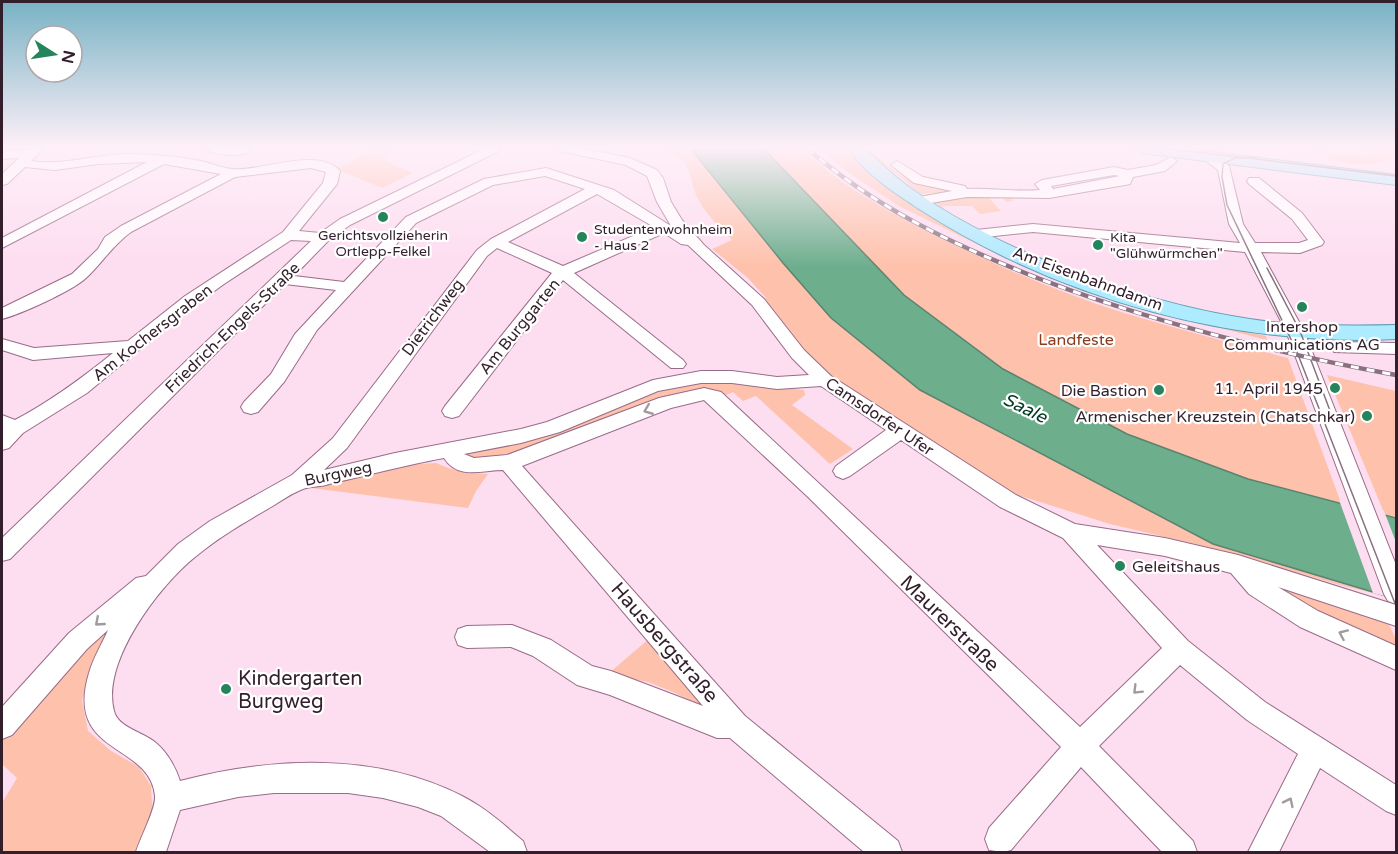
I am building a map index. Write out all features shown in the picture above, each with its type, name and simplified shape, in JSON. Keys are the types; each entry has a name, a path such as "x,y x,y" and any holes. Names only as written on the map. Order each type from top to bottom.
{"main road":[{"name":"Am Eisenbahndamm","path":"899,188 976,234 1040,264 1141,300 1219,320 1295,331 1396,332"}],"street":[{"path":"2,244 108,188"},
{"path":"2,314 65,285 88,268 104,251 110,240 126,229 204,188"},
{"name":"Am Kochersgraben","path":"2,443 9,425 38,417 79,390 188,302 288,235 327,188"},
{"name":"Friedrich-Engels-Straße","path":"2,552 323,238 339,226 414,188"},
{"path":"251,407 278,378 301,338 411,220 475,188"},
{"path":"593,188 615,196 699,248"},
{"name":"Camsdorfer Ufer","path":"659,188 664,202 676,222 699,248 750,294 798,354 825,380 1008,501 1071,532 1165,547 1238,565 1396,615"},
{"path":"957,188 967,193"},
{"path":"919,201 967,193 1030,195 1084,188"},
{"path":"1232,188 1236,224 1267,275 1295,331 1396,594"},
{"path":"976,234 1033,228 1249,247 1300,248 1317,242 1300,220 1262,188"},
{"name":"Dietrichweg","path":"299,481 340,443 482,253 496,243 596,189"},
{"path":"379,205 411,220"},
{"name":"Am Burggarten","path":"452,411 556,278 563,272 664,228"},
{"path":"288,235 323,238"},
{"path":"496,243 563,272 677,364"},
{"path":"282,279 347,287"},
{"path":"2,344 33,354 133,346"},
{"path":"1340,348 1396,349"},
{"name":"Burgweg","path":"170,798 164,776 146,752 116,734 106,725 101,716 98,694 102,672 117,638 134,610 162,573 218,527 299,481 324,478 448,449 521,436 553,427 653,386 701,377 732,377 777,382 825,380"},
{"name":"Maurerstraße","path":"508,463 666,403 709,396 814,490 1080,747 1182,852"},
{"path":"843,471 900,430"},
{"path":"448,449 454,460 461,465 508,463"},
{"name":"Hausbergstraße","path":"508,463 735,725 887,852"},
{"path":"1071,532 1179,649 1256,711 1396,801"},
{"path":"1238,565 1257,587 1309,619 1396,658"},
{"path":"2,726 78,640 135,591 162,573"},
{"path":"467,637 512,636 542,648 586,677 611,682 717,725 735,725"},
{"path":"1000,839 1080,747 1179,649"},
{"path":"1263,852 1315,750"},
{"path":"151,852 170,798 194,791 267,779 308,778 365,781 425,795 452,806 512,852"}],"green space":[{"path":"694,188 723,188 920,390 1213,544 1373,593 1229,552 1110,524 1021,496 986,480 830,376 804,351 763,300 766,298 748,278 712,249 732,240 701,205"},
{"name":"Landfeste","path":"801,188 851,188 911,223 1041,283 1121,312 1288,358 1341,503 1248,479 1127,434 1003,369 904,295"},
{"path":"872,188 894,188 980,239 1212,325 1266,336 1267,340 1174,316 991,251 899,206"},
{"path":"913,188 940,188 958,191 921,194"},
{"path":"968,195 1012,196 1013,201 1006,202 1002,198 990,199 1001,211 980,214 972,206 942,206 944,209 935,202"},
{"path":"1327,375 1396,391 1396,518 1385,515"},
{"path":"725,381 804,390 805,395 792,405 853,449 830,464 756,396 743,401 733,392 724,396 703,392 529,451 471,459 465,456 465,453 592,418 678,384"},
{"path":"436,463 461,471 488,474 468,508 311,488 389,466"},
{"path":"1261,579 1387,620 1396,640 1396,654 1311,616"},
{"path":"131,600 97,659 82,700 88,731 111,751 139,767 151,786 153,823 143,852 2,852 2,803 17,778 2,764 2,732 84,642"},
{"path":"651,637 712,712 648,682 607,675"}],"water":[{"name":"Saale","path":"722,188 801,188 904,295 1003,369 1127,434 1248,479 1396,518 1396,599 1213,544 920,390 831,318"}],"pier":[{"path":"1339,500 1384,511 1396,542 1396,599 1373,593"}],"tram line":[{"path":"1224,188 1227,205 1297,352 1396,606"},
{"path":"1267,268 1300,331 1332,416"}],"railway":[{"path":"858,188 947,239 1083,295 1171,323 1261,347 1396,375"}],"place":[{"name":"Gerichtsvollzieherin Ortlepp-Felkel","path":"383,217"},
{"name":"Studentenwohnheim - Haus 2","path":"582,237"},
{"name":"Kita \"Glühwürmchen\"","path":"1098,245"},
{"name":"Intershop Communications AG","path":"1302,307"},
{"name":"11. April 1945","path":"1335,388"},
{"name":"Die Bastion","path":"1159,390"},
{"name":"Armenischer Kreuzstein (Chatschkar)","path":"1367,416"},
{"name":"Geleitshaus","path":"1120,566"},
{"name":"Kindergarten Burgweg","path":"226,689"}]}
